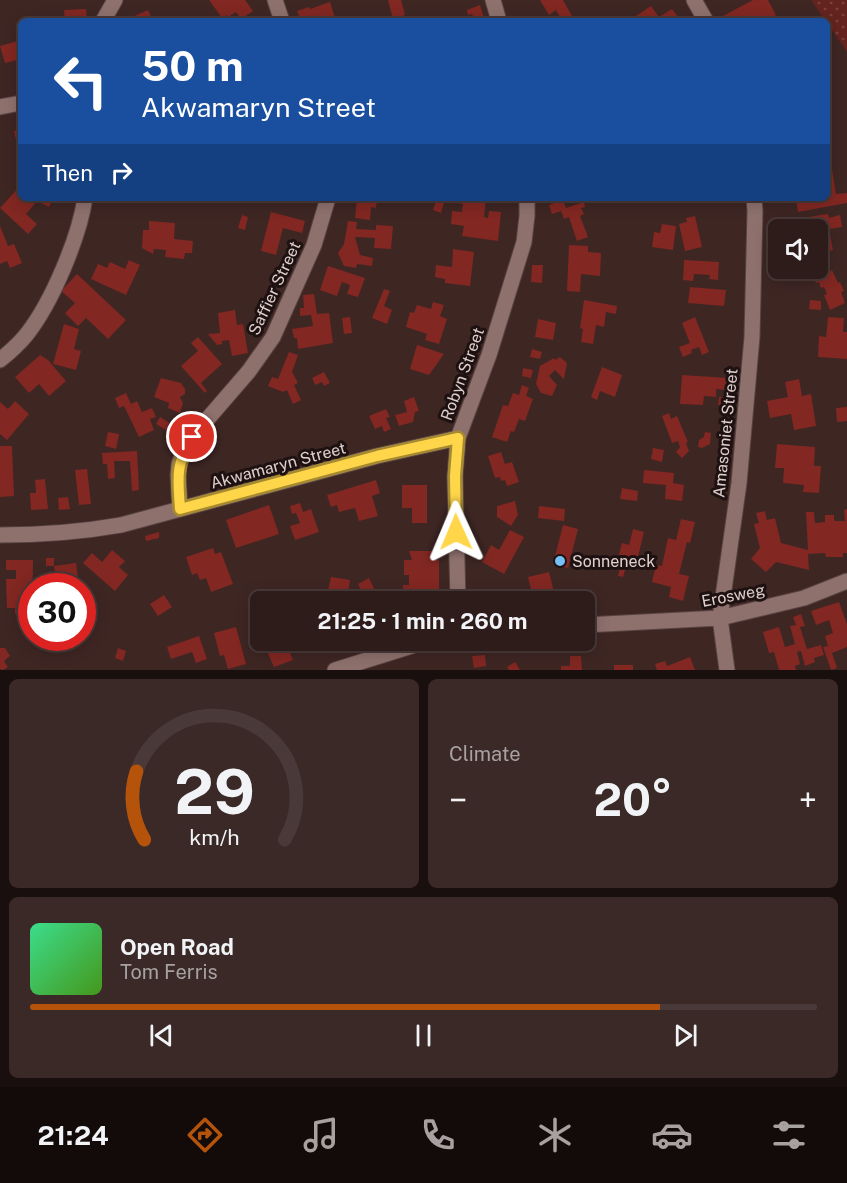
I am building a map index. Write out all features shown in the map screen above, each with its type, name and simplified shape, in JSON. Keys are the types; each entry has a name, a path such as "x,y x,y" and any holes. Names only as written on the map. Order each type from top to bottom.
{"street":[{"path":"105,18 114,0"},
{"path":"275,0 281,18"},
{"path":"493,0 498,18"},
{"path":"694,0 704,18"},
{"path":"0,107 18,104"},
{"path":"0,360 27,333 55,286 83,214 85,201"},
{"name":"Saffier Street","path":"180,509 178,476 183,452 192,437 249,371 273,337 314,245 327,201"},
{"name":"Robyn Street","path":"458,591 455,476 458,438 492,346 524,242 527,201"},
{"name":"Amasoniet Street","path":"727,670 720,618 739,483 752,337 754,201"},
{"name":"Akwamaryn Street","path":"0,535 38,535 121,525 377,456 458,438"},
{"name":"Erosweg","path":"595,625 720,618 804,598 847,581"},
{"path":"335,670 396,651"}],"shaded area":[{"path":"811,0 847,0 847,52 830,27 830,18 823,18"}],"building":[{"path":"209,0 245,0 253,11 242,18 236,12 222,18"},
{"path":"388,0 401,0 405,15 393,18"},
{"path":"540,0 563,0 573,18 560,18 556,10 549,15"},
{"path":"753,0 768,0 776,15 770,18 724,18 723,16"},
{"path":"330,2 335,18 300,18 297,11 309,7 310,9"},
{"path":"480,5 484,18 474,18 472,14 468,15 467,10"},
{"path":"651,6 659,17 672,9 679,18 633,18"},
{"path":"86,9 87,18 65,18 64,10"},
{"path":"148,10 152,18 130,18"},
{"path":"18,41 18,60 5,63 0,46"},
{"path":"18,130 18,149 14,131"},
{"path":"830,157 836,194 847,193 847,203 798,212 796,201 830,201"},
{"path":"18,188 18,201 37,201 26,214 37,224 28,234 0,208"},
{"path":"37,201 52,201 49,207"},
{"path":"357,201 377,201 376,208 371,207 370,220 355,218"},
{"path":"436,201 444,203 441,213 433,210"},
{"path":"486,201 484,217 488,218 489,211 501,212 498,241 462,236 464,226 451,224 452,211 462,212 463,204 451,202"},
{"path":"563,201 566,208 584,202 585,207 581,208 584,214 580,216 588,237 577,241 569,217 564,219 561,211 552,214 549,205"},
{"path":"271,212 305,221 302,233 283,228 276,255 261,251"},
{"path":"828,214 829,218 840,215 842,227 829,229 833,250 828,251 828,219 794,219"},
{"path":"242,215 248,217 245,230 238,228"},
{"path":"695,216 702,247 685,251 679,224 687,222 686,218"},
{"path":"149,221 175,223 174,239 193,241 192,253 185,253 184,259 165,257 166,250 154,249 153,254 142,248 143,230 149,230"},
{"path":"348,221 357,222 356,229 376,230 376,225 393,226 391,249 374,248 375,238 355,237 360,255 373,258 372,266 357,264 356,268 344,266 338,253 344,244"},
{"path":"662,224 676,226 673,250 652,247 654,232 660,233"},
{"path":"0,226 8,246 14,244 22,263 10,268 7,261 0,264"},
{"path":"569,245 588,246 588,252 601,253 600,276 581,274 580,292 567,291"},
{"path":"453,249 474,252 470,286 445,283 445,279 435,277 436,265 452,267"},
{"path":"129,260 140,265 126,295 91,279 98,264 107,268 110,262 125,269"},
{"path":"684,260 719,262 718,280 709,279 710,275 694,274 693,281 683,280"},
{"path":"532,265 543,265 542,283 531,282"},
{"path":"328,266 365,278 358,297 347,294 350,285 342,282 337,296 320,290"},
{"path":"832,270 838,283 840,282 844,291 841,292 845,303 830,310 824,295 827,294 824,287 821,288 819,282 816,283 814,279 828,279 828,272"},
{"path":"77,274 126,320 108,339 86,318 78,326 65,313 75,303 61,291"},
{"path":"690,287 726,290 724,306 688,303"},
{"path":"384,289 390,291 384,306 392,310 387,324 372,318"},
{"path":"314,294 317,314 329,313 333,343 298,349 297,338 294,338 292,329 313,326 311,315 300,316 300,308 304,308 303,295"},
{"path":"584,300 617,306 616,314 606,312 604,327 596,325 593,344 581,342 583,329 580,328"},
{"path":"810,300 821,301 821,310 809,309"},
{"path":"433,302 444,305 440,316 447,319 439,344 425,340 427,334 406,327 410,312 414,313 417,305 431,309"},
{"path":"235,310 237,325 243,324 248,353 232,356 229,340 217,345 208,334 220,333 218,313"},
{"path":"350,317 352,333 344,334 342,318"},
{"path":"695,317 709,352 702,355 699,347 683,357 679,347 690,343 682,323"},
{"path":"828,317 844,318 843,332 847,332 847,359 818,357 819,336 826,337"},
{"path":"538,319 556,323 553,340 535,337"},
{"path":"64,324 79,329 74,349 81,351 76,370 53,364"},
{"path":"198,337 222,364 201,383 207,391 205,393 181,366 198,351 191,343"},
{"path":"417,345 444,354 429,375 410,369"},
{"path":"532,349 542,352 540,359 530,357"},
{"path":"289,352 298,355 292,372 298,383 294,385 301,400 293,404 287,390 283,392 268,386 272,377 278,379"},
{"path":"40,355 48,360 66,381 49,396 39,384 29,393 15,377"},
{"path":"560,357 567,363 564,379 555,370 549,376 557,385 552,396 541,393 536,384 540,366"},
{"path":"602,367 622,375 615,397 600,391 597,400 591,397"},
{"path":"523,368 533,370 531,378 522,376"},
{"path":"324,372 330,383 324,386 322,382 315,385 312,378"},
{"path":"682,375 728,378 727,390 716,389 716,397 704,396 703,405 680,404"},
{"path":"161,378 181,383 185,389 185,394 180,397 183,403 180,413 168,408 169,403 154,397"},
{"path":"799,379 802,396 811,394 816,426 794,430 791,414 770,418 767,401 788,397 785,382"},
{"path":"522,385 529,388 526,396 533,399 525,421 519,419 507,442 492,437 503,405 508,406 513,393 519,395"},
{"path":"126,393 131,404 137,401 142,412 152,408 156,417 150,419 154,430 139,437 124,406 119,408 115,398"},
{"path":"414,397 419,411 415,412 413,422 399,426 395,415 407,412 404,401"},
{"path":"719,397 726,398 726,405 718,405"},
{"path":"15,401 29,414 7,440 0,434 0,402 8,409"},
{"path":"847,407 847,421 837,422 836,408"},
{"path":"386,409 390,417 386,418 391,429 384,432 382,426 375,429 369,416"},
{"path":"669,413 671,419 677,416 688,442 686,443 689,451 682,458 676,452 680,447 678,441 672,443 662,416"},
{"path":"160,417 173,425 169,432 156,424"},
{"path":"108,432 119,434 116,449 105,446"},
{"path":"705,432 711,433 710,444 702,448 698,447 699,440 704,437"},
{"path":"777,444 815,447 814,466 821,466 819,493 803,492 804,485 783,483 784,468 775,468"},
{"path":"0,446 12,446 14,496 0,497"},
{"path":"653,448 664,450 662,462 651,459"},
{"path":"137,451 139,490 132,491 130,461 114,461 115,478 108,479 107,464 103,464 102,453"},
{"path":"501,452 505,464 512,462 519,482 507,486 505,480 501,481 500,477 495,478 488,456"},
{"path":"87,469 91,504 79,505 75,470"},
{"path":"644,470 674,473 673,483 684,485 682,501 665,499 666,485 643,483"},
{"path":"45,479 48,509 31,510 30,493 36,493 35,480"},
{"path":"376,480 380,493 372,496 378,516 359,521 355,508 339,512 337,505 331,507 327,495"},
{"path":"402,485 427,485 427,523 412,523 412,508 402,508"},
{"path":"622,488 638,491 637,501 620,499"},
{"path":"68,497 70,509 59,510 58,498"},
{"path":"515,501 518,515 511,526 497,517 497,506"},
{"path":"300,503 303,512 311,509 319,532 295,540 290,526 300,523 296,513 292,514 290,506"},
{"path":"269,505 279,534 236,548 226,520"},
{"path":"539,506 565,509 564,521 538,518"},
{"path":"847,509 847,553 843,553 843,557 826,557 825,553 808,554 809,570 776,562 766,572 751,559 760,548 754,524 759,523 756,513 765,511 767,520 775,518 781,543 808,550 806,512 814,512 815,523 825,522 825,515 834,515 834,521 845,521 844,510"},
{"path":"681,519 695,522 679,574 689,576 683,601 669,597 671,587 652,582 656,565 662,566 668,538 676,540"},
{"path":"563,525 578,529 568,568 553,564"},
{"path":"633,529 644,532 636,565 627,563 623,577 618,576 621,563 617,562 622,543 629,545"},
{"path":"510,530 524,537 504,574 482,562 491,545 499,550"},
{"path":"159,532 159,538 146,541 145,536"},
{"path":"213,548 215,554 221,552 233,584 211,592 206,578 200,580 197,573 192,575 186,557"},
{"path":"112,550 125,561 119,567 128,575 115,591 83,563 92,553 102,562"},
{"path":"409,551 432,551 432,560 439,560 439,591 403,591 403,585 409,585 409,575 404,575 404,560 412,560"},
{"path":"46,558 54,558 54,566 46,566"},
{"path":"6,560 33,560 33,573 18,573 18,614 15,614 15,608 7,608 6,579 16,579 16,570 6,570"},
{"path":"76,563 77,573 55,573 54,566"},
{"path":"549,572 554,591 532,591 528,577"},
{"path":"331,577 350,580 348,591 328,591"},
{"path":"369,578 375,591 361,591 358,584"},
{"path":"164,595 172,607 158,616 150,604"},
{"path":"839,602 847,624 847,647 832,653 837,668 831,670 823,647 828,646 825,636 833,633 829,620 816,625 811,611"},
{"path":"801,614 805,626 800,627 807,649 821,645 824,655 814,658 815,662 805,666 801,651 797,652 800,664 795,666 796,670 779,670 774,652 769,653 763,632 779,627 785,647 795,644 790,626 796,625 793,617"},
{"path":"236,627 246,664 228,669 224,655 220,656 214,633"},
{"path":"199,636 207,659 196,663 192,652 171,659 167,647"},
{"path":"0,648 5,648 10,656 4,661 8,667 3,670 0,669"},
{"path":"118,648 126,651 123,661 115,658"},
{"path":"267,651 289,651 293,660 274,667"},
{"path":"485,655 486,666 474,668 472,656"},
{"path":"570,656 581,656 582,670 561,670 561,666 570,666"},
{"path":"690,657 695,670 657,670 655,664 665,661 667,666"},
{"path":"515,662 520,670 509,670 507,667"},
{"path":"614,665 633,665 633,670 614,670"}],"place":[{"name":"Sonneneck","path":"560,561"}],"route":[{"path":"192,437 183,452 179,465 180,509 377,456 458,438 455,476 456,532"}]}
